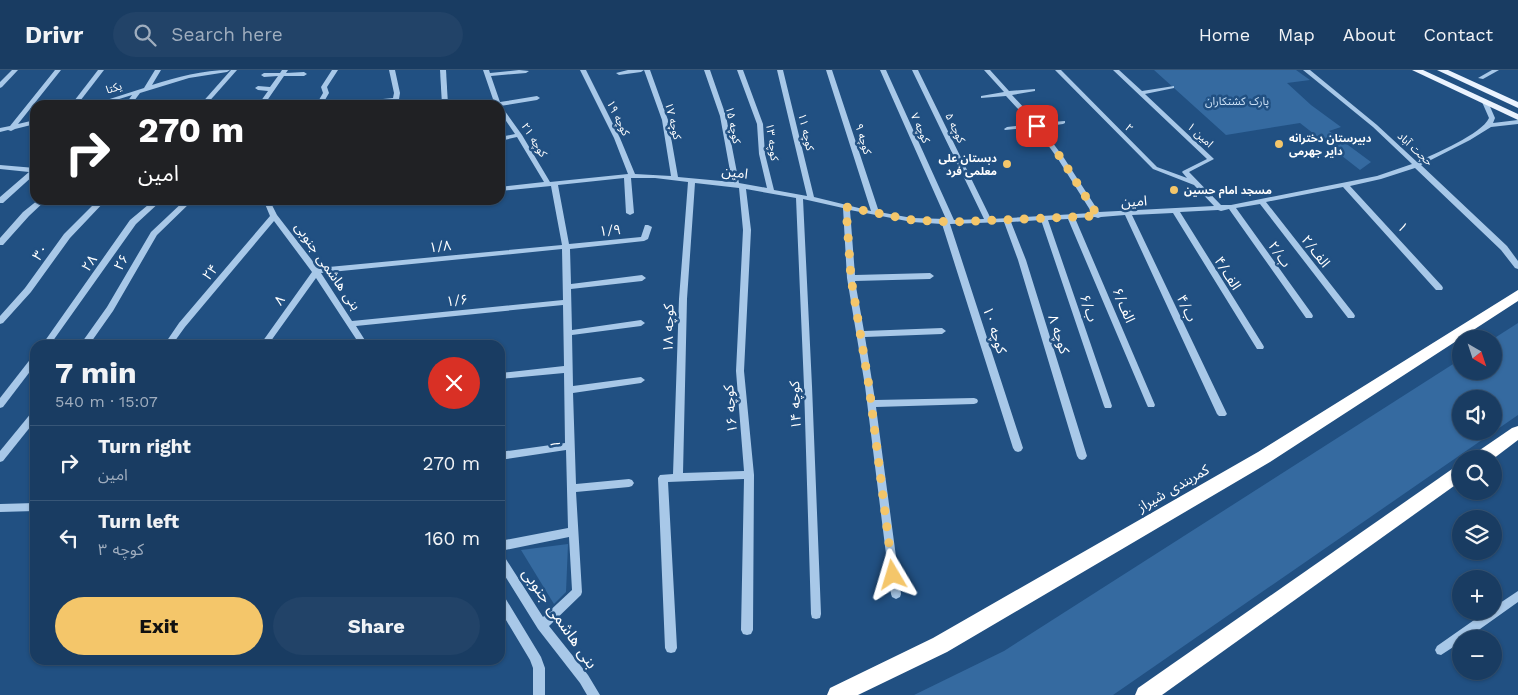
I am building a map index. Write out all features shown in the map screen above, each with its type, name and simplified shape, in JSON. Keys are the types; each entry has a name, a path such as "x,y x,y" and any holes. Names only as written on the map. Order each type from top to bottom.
{"highway":[{"name":"کمربندی شیراز","path":"837,695 940,645 1256,462 1518,295"},
{"path":"1493,450 1518,432"},
{"path":"1145,695 1452,478"}],"main road":[{"path":"1416,70 1518,117"},
{"path":"1441,70 1518,105"}],"street":[{"path":"0,86 15,70"},
{"path":"34,100 58,70"},
{"path":"78,100 101,70"},
{"path":"147,88 158,70"},
{"name":"یکتا","path":"110,100 203,72 227,70"},
{"path":"207,100 234,70"},
{"path":"322,100 326,93 324,87 335,70"},
{"path":"392,70 397,93 395,100"},
{"path":"443,70 445,100"},
{"name":"کوچه ۱۹","path":"583,70 617,138 630,176"},
{"path":"619,73 641,70"},
{"name":"کوچه ۱۷","path":"647,70 665,120 674,178"},
{"name":"کوچه ۱۵","path":"708,70 722,116 739,185"},
{"name":"کوچه ۱۳","path":"740,70 760,124 762,154 771,190"},
{"name":"کوچه ۱۱","path":"780,70 811,199"},
{"name":"کوچه ۹","path":"829,70 876,214"},
{"name":"کوچه ۷","path":"883,70 948,222"},
{"name":"کوچه ۵","path":"915,70 989,221"},
{"path":"987,70 1037,126 1061,158 1098,216"},
{"name":"۲","path":"1058,70 1155,168 1197,184"},
{"name":"امین ۱","path":"1116,70 1211,159 1185,172 1221,209"},
{"name":"حجت آباد","path":"1306,70 1375,126 1504,248 1518,266"},
{"path":"1481,78 1494,71"},
{"path":"264,75 284,72 304,74"},
{"path":"264,100 284,72"},
{"path":"487,73 526,72"},
{"name":"کوچه ۲۱","path":"487,73 497,100"},
{"path":"1140,93 1172,87"},
{"path":"258,88 272,89"},
{"path":"983,97 1033,90"},
{"path":"132,100 138,91"},
{"path":"505,105 537,98"},
{"path":"1485,102 1492,118 1489,125 1518,122"},
{"path":"11,128 30,105"},
{"name":"کوچه ۲۱","path":"505,120 519,135 551,184 566,246"},
{"path":"1007,129 1063,122"},
{"path":"0,130 30,123"},
{"name":"امین","path":"505,189 630,176 674,178 771,190 876,214 912,220 948,222 1176,212 1231,208 1379,178 1416,165 1468,140 1489,125"},
{"path":"505,138 519,135"},
{"path":"0,167 30,170"},
{"path":"0,201 30,174"},
{"path":"630,176 630,213"},
{"name":"کوچه ۱۸","path":"678,477 683,299 692,180"},
{"name":"کوچه ۱۶","path":"739,185 747,230 740,371 749,475 747,630"},
{"name":"۱","path":"1345,185 1438,288"},
{"name":"کوچه ۱۴","path":"799,196 816,614"},
{"name":"۲/الف","path":"1262,202 1351,316"},
{"path":"0,243 36,205"},
{"name":"۳۰","path":"0,321 28,290 67,236 97,205"},
{"name":"۲۸","path":"50,340 104,266 133,222 152,205"},
{"name":"۲۶","path":"88,340 110,309 154,234 184,205"},
{"name":"بنی هاشمی جنوبی","path":"270,205 274,216 317,271 361,340"},
{"path":"846,207 851,278 872,404 896,594"},
{"name":"۲/ب","path":"1231,208 1308,316"},
{"name":"۴/الف","path":"1176,212 1260,347"},
{"name":"۴/ب","path":"1128,214 1222,414"},
{"name":"۲۴","path":"171,340 182,324 274,216"},
{"name":"۶/الف","path":"1071,217 1151,405"},
{"name":"ب/۶","path":"1044,218 1108,406"},
{"name":"کوچه ۸","path":"1007,220 1022,260 1082,456"},
{"name":"کوچه ۱۰","path":"948,222 1018,448"},
{"name":"۱/۹","path":"566,246 644,240 648,227"},
{"name":"۱","path":"542,626 577,592 571,488 566,246"},
{"name":"۱/۸","path":"317,271 566,246"},
{"path":"1504,248 1518,251"},
{"name":"۸","path":"268,340 317,271"},
{"path":"851,278 930,276"},
{"path":"567,287 642,278"},
{"name":"۱/۶","path":"350,324 567,302"},
{"path":"568,333 641,323"},
{"path":"860,334 942,331"},
{"path":"0,405 30,366"},
{"path":"505,375 568,368"},
{"path":"569,390 641,380"},
{"path":"872,404 974,401"},
{"path":"0,458 30,420"},
{"path":"505,455 570,446"},
{"path":"671,648 663,478 749,475"},
{"path":"571,488 629,482"},
{"path":"0,508 30,507"},
{"path":"505,545 573,532"},
{"name":"بنی هاشمی جنوبی","path":"505,567 542,626 584,679 593,694"},
{"path":"1441,650 1518,596"},
{"path":"505,608 535,657 539,668 539,695"}],"green space":[{"name":"پارک کشتکاران","path":"1154,70 1296,70 1310,80 1287,83 1311,105 1341,127 1329,131 1371,162 1360,170 1300,123 1226,135"},
{"path":"1518,323 1518,415 1502,426 1502,390 1452,390 1452,440 1482,440 1467,450 1452,450 1452,461 1113,695 914,695 1004,651 1452,365 1452,380 1502,380 1502,333"},
{"path":"568,544 566,592 554,604 521,550"}],"place":[{"name":"دبیرستان دخترانه دایر جهرمی","path":"1279,144"},
{"name":"دبستان علی معلمی فرد","path":"1007,164"},
{"name":"مسجد امام حسین","path":"1174,190"}],"route":[{"path":"893,575 869,386 851,278 846,207 912,220 951,222 1098,216 1061,158 1037,126"}]}
